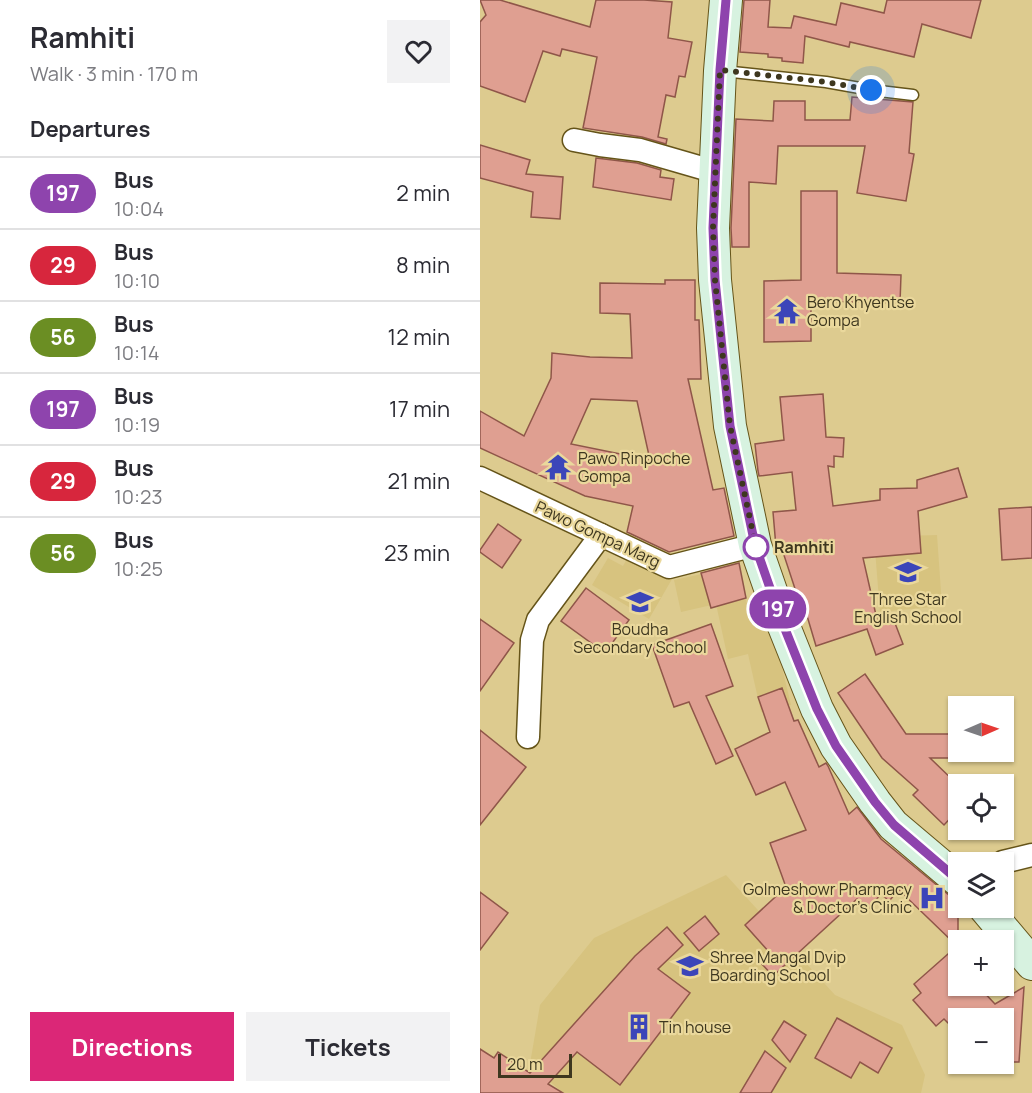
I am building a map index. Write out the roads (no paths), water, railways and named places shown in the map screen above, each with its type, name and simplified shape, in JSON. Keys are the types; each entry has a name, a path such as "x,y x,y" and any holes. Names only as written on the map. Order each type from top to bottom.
{"main road":[{"path":"726,0 720,70 713,228 715,280 730,426 755,545 779,614 817,709 836,746 894,825 948,871"},
{"path":"993,918 1032,964"}],"street":[{"path":"574,140 640,150 716,172"},
{"name":"Pawo Gompa Marg","path":"480,478 669,567 755,545"},
{"path":"528,737 532,640 538,620 601,535"},
{"path":"1014,859 1032,855"}],"lane":[{"path":"720,70 913,95"}],"place":[{"name":"Bero Khyentse Gompa","path":"787,311"},
{"name":"Pawo Rinpoche Gompa","path":"558,467"},
{"name":"Ramhiti","path":"756,547"},
{"name":"Three Star English School","path":"908,572"},
{"name":"Boudha Secondary School","path":"640,602"},
{"name":"Golmeshowr Pharmacy & Doctor's Clinic","path":"932,898"},
{"name":"Shree Mangal Dvip Boarding School","path":"690,966"},
{"name":"Tin house","path":"639,1027"}]}
